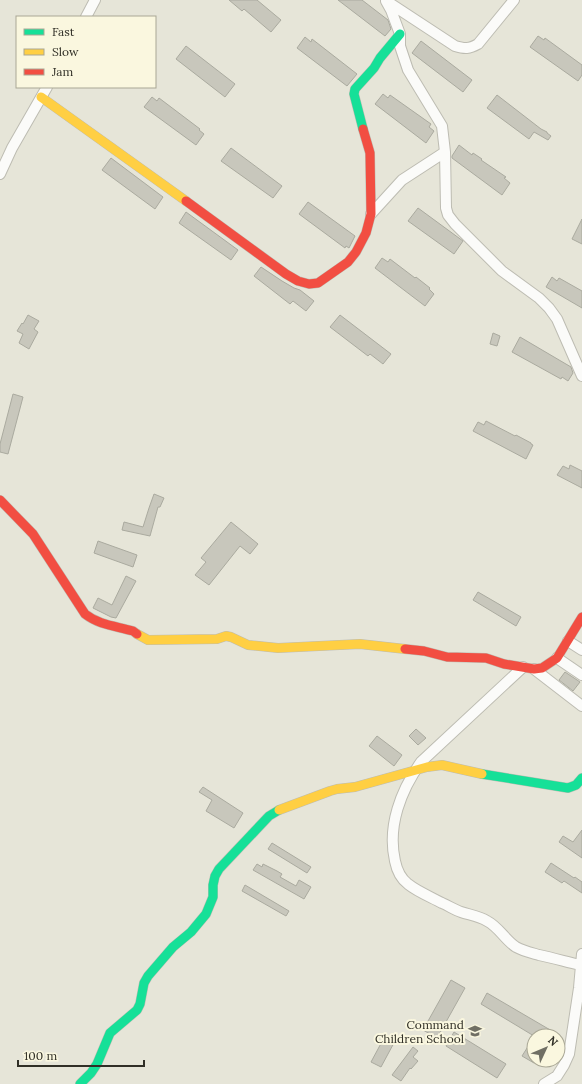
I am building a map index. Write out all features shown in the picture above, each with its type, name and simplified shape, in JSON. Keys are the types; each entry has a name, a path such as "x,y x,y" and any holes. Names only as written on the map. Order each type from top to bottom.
{"street":[{"path":"87,16 96,0"},
{"path":"385,0 455,46 464,49 471,48 478,44 514,0"},
{"path":"385,0 391,10 400,34 400,46 408,70 442,126 445,152 446,208 448,215 455,224 502,271 539,298 550,308 557,319 582,376"},
{"path":"41,97 280,269 298,281 309,284 325,279 348,262 356,252 366,233 371,214 370,153 354,94 355,88 374,68 380,58 400,34"},
{"path":"0,174 12,148 46,88"},
{"path":"371,214 402,180 445,152"},
{"path":"0,500 33,534 85,614 99,623 122,628 148,640 217,639 231,636 248,645 278,648 360,644 424,652 447,657 486,658 504,664 534,669 542,668 558,658 582,617"},
{"path":"568,641 582,650"},
{"path":"558,658 582,675"},
{"path":"523,667 421,762 415,770 406,787 394,822 393,853 400,877 408,885 461,912 488,921 510,942 522,950 580,965"},
{"path":"534,669 581,705"},
{"path":"80,1084 98,1062 110,1033 137,1010 140,1004 144,983 148,976 173,947 190,932 206,914 213,897 213,885 218,869 269,816 280,810 330,791 376,782 415,770 442,765 478,773 568,788 579,783 582,778"},
{"path":"544,1084 556,1076 569,1054 582,954"}],"building":[{"path":"229,0 257,0 281,20 271,32 244,9 242,11"},
{"path":"338,0 362,0 388,20 391,29 385,36"},
{"path":"538,36 544,40 545,38 582,65 582,75 578,81 530,47"},
{"path":"305,37 311,42 312,39 357,74 347,86 297,48"},
{"path":"421,41 472,80 463,92 412,53"},
{"path":"186,46 235,84 225,97 176,59"},
{"path":"383,94 388,98 390,95 431,124 429,127 434,131 426,143 375,104"},
{"path":"497,95 547,132 551,136 548,140 534,132 529,139 487,108"},
{"path":"152,97 157,101 159,98 200,129 199,130 204,134 196,145 144,107"},
{"path":"459,145 472,155 473,153 482,159 481,160 506,177 504,178 510,183 502,195 452,158"},
{"path":"231,148 282,186 273,198 221,161"},
{"path":"111,158 163,197 155,209 102,170"},
{"path":"308,202 355,236 349,248 346,246 345,248 299,214"},
{"path":"418,208 463,241 454,254 408,221"},
{"path":"186,212 238,250 231,260 179,223"},
{"path":"582,219 582,244 572,239"},
{"path":"382,258 388,262 390,259 430,288 429,289 434,294 425,306 375,268"},
{"path":"261,267 282,281 300,290 314,301 306,311 293,301 290,304 254,276"},
{"path":"552,277 557,281 559,278 582,291 582,308 546,287"},
{"path":"28,315 39,321 34,329 38,332 29,349 19,343 23,334 17,331"},
{"path":"340,315 391,354 383,364 370,354 368,356 330,327"},
{"path":"493,333 500,336 497,346 490,344"},
{"path":"520,337 571,367 573,373 568,381 562,377 561,379 512,352"},
{"path":"13,394 23,397 8,454 0,452 0,444"},
{"path":"486,421 531,443 533,445 526,459 473,431 478,422 484,425"},
{"path":"570,465 582,471 582,488 557,475 563,466 569,469"},
{"path":"154,494 164,498 160,507 158,507 150,536 122,530 124,522 143,527"},
{"path":"231,522 258,544 250,554 240,546 209,585 195,575 206,562 201,558"},
{"path":"98,541 137,555 133,567 94,553"},
{"path":"126,576 136,581 116,618 93,608 98,598 112,605"},
{"path":"478,592 521,617 516,626 473,600"},
{"path":"565,672 580,682 573,691 559,680"},
{"path":"416,729 426,738 418,745 409,736"},
{"path":"377,736 402,755 394,766 369,746"},
{"path":"203,787 243,813 234,828 206,811 212,800 199,792"},
{"path":"582,830 582,858 559,842 563,836 573,842"},
{"path":"272,843 311,867 307,873 268,849"},
{"path":"551,863 582,882 582,893 564,881 562,883 545,872"},
{"path":"257,864 262,867 263,864 277,871 282,874 280,877 296,886 299,880 311,887 304,899 253,870"},
{"path":"245,885 289,911 286,916 242,891"},
{"path":"451,980 465,988 437,1038 423,1030"},
{"path":"487,993 547,1028 526,1028 526,1031 481,1004"},
{"path":"454,1032 506,1064 497,1078 446,1046"},
{"path":"385,1036 395,1041 381,1067 371,1062"},
{"path":"413,1047 418,1051 413,1057 418,1061 411,1069 410,1068 401,1081 392,1075"},
{"path":"526,1050 526,1058 522,1056"}],"traffic: fast":[{"path":"363,129 354,94 355,89 374,68 380,58 400,34"},
{"path":"482,774 568,788 576,785 582,778"},
{"path":"80,1084 91,1073 97,1064 110,1033 137,1010 140,1004 144,983 148,976 173,947 191,932 206,914 213,897 213,885 215,876 219,869 269,816 279,810"}],"traffic: slow":[{"path":"41,97 186,201"},
{"path":"137,634 148,640 217,639 226,636 248,645 278,648 360,644 405,649"},
{"path":"279,810 330,791 355,787 427,767 442,765 482,774"}],"traffic: jam":[{"path":"186,201 286,274 298,281 309,284 318,283 348,262 356,252 366,233 371,214 370,153 363,129"},
{"path":"0,500 33,534 85,614 96,621 133,631 137,634"},
{"path":"405,649 424,651 447,657 486,658 504,664 534,669 542,668 557,658 582,617"}],"place":[{"name":"Command Children School","path":"475,1031"}]}
